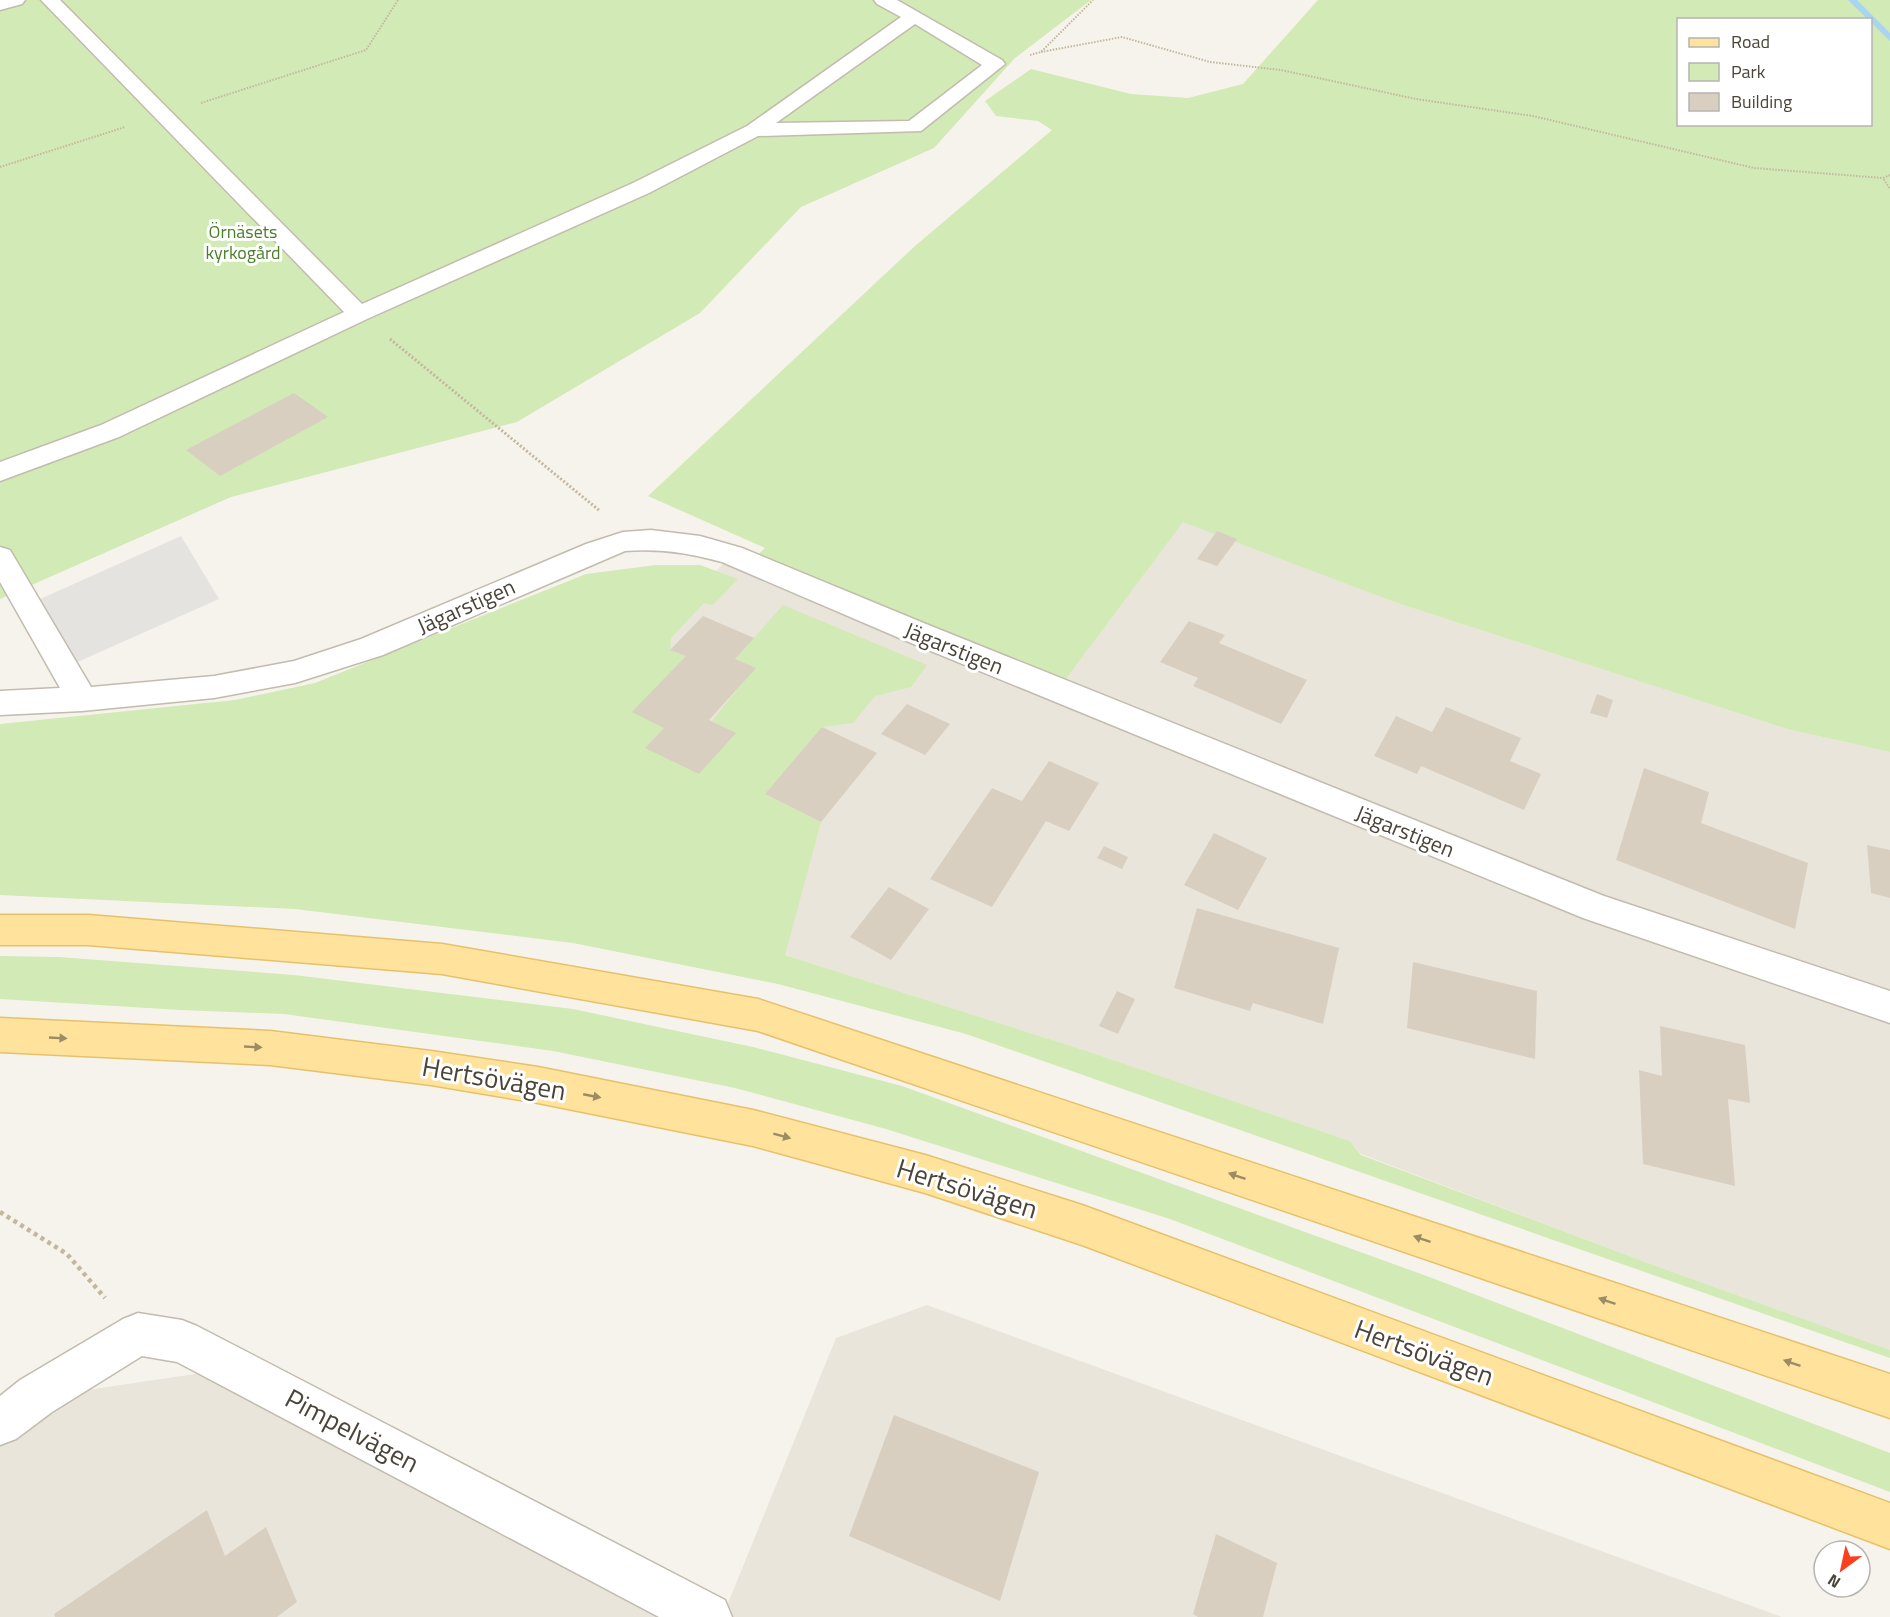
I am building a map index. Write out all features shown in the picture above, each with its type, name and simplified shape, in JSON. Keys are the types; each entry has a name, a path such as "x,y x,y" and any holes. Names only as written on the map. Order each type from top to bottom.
{"main road":[{"path":"0,930 88,930 442,959 758,1015 1890,1396"},
{"name":"Hertsövägen","path":"0,1035 270,1048 408,1065 538,1085 753,1128 925,1174 1082,1226 1890,1526"}],"street":[{"path":"0,5 16,0"},
{"path":"50,0 359,314"},
{"path":"754,130 914,127 995,64 883,0"},
{"path":"0,472 110,431 359,314 640,188 754,130 914,16"},
{"name":"Jägarstigen","path":"0,703 82,699 214,687 295,672 372,647 596,551 636,540 664,539 732,555 915,632 1595,908 1890,1007"},
{"path":"0,557 82,699"},
{"path":"0,1423 36,1396 138,1334"},
{"name":"Pimpelvägen","path":"138,1334 182,1341 707,1617"}],"path":[{"path":"0,167 366,50 398,0"},
{"path":"1041,52 1093,0"},
{"path":"995,64 1041,52 1122,37 1210,62 1281,70 1416,99 1533,116 1754,168 1883,178 1890,175"},
{"path":"1883,178 1890,189"},
{"path":"359,314 636,540"},
{"path":"0,1212 67,1254 138,1334"}],"shaded area":[{"path":"1183,521 1397,603 1787,729 1890,752 1890,1350 1656,1266 1361,1154 1350,1141 1090,1052 785,955 493,812 731,555 1057,691"},
{"path":"181,536 219,599 64,668 29,604"},
{"path":"927,1305 1782,1617 0,1617 0,1420 33,1398 242,1367 724,1613 836,1338"}],"green space":[{"name":"Örnäsets kyrkogård","path":"0,0 1091,0 1015,58 934,148 801,207 700,313 517,422 231,497 0,599"},
{"path":"1318,0 1890,0 1890,752 1787,729 1397,603 1183,522 1057,691 750,562 765,548 648,496 915,246 1052,130 1038,121 996,116 985,101 1031,69 1131,94 1188,98 1243,84"},
{"path":"656,565 700,565 738,579 713,605 704,603 671,638 670,650 686,656 664,728 646,747 699,774 735,733 712,721 754,668 735,659 783,605 927,665 911,687 875,696 853,723 822,727 765,794 821,822 785,955 1090,1052 1350,1141 1361,1155 1656,1266 1890,1350 1890,1358 966,1034 778,984 573,943 295,909 0,895 0,724 235,700 315,683 586,574"},
{"path":"0,956 59,957 294,975 573,1009 753,1047 902,1086 1432,1278 1890,1453 1890,1492 1170,1219 886,1129 735,1088 553,1051 284,1014 0,999"}],"building":[{"path":"294,393 328,417 220,476 186,450"},
{"path":"1217,531 1237,539 1217,566 1197,559"},
{"path":"703,616 754,638 735,659 756,668 709,720 736,733 699,774 645,748 664,728 632,712 686,656 670,650"},
{"path":"1189,621 1225,635 1219,643 1307,680 1281,724 1193,686 1198,678 1160,662"},
{"path":"1597,694 1613,700 1607,718 1590,713"},
{"path":"907,704 950,724 925,755 881,734"},
{"path":"1446,707 1521,738 1510,761 1541,774 1524,810 1421,766 1417,774 1374,756 1396,716 1432,732"},
{"path":"822,727 877,753 821,822 765,794"},
{"path":"1049,761 1099,783 1069,831 1046,821 992,907 930,879 992,788 1022,801"},
{"path":"1644,768 1709,792 1701,823 1808,863 1795,929 1616,860"},
{"path":"1214,833 1267,858 1238,910 1184,885"},
{"path":"1867,845 1890,850 1890,898 1871,893"},
{"path":"1104,846 1128,857 1122,869 1097,858"},
{"path":"889,887 929,909 891,960 850,937"},
{"path":"1197,908 1339,948 1323,1024 1253,1003 1250,1011 1174,988"},
{"path":"1413,962 1537,991 1535,1059 1407,1028"},
{"path":"1117,991 1135,999 1118,1034 1099,1026"},
{"path":"1660,1026 1745,1045 1750,1103 1728,1099 1735,1186 1643,1164 1639,1070 1662,1076"},
{"path":"894,1415 1039,1472 1000,1601 849,1536"},
{"path":"207,1510 225,1556 266,1527 297,1602 277,1617 55,1617 54,1614"},
{"path":"1216,1534 1277,1563 1263,1617 1198,1617 1193,1614"}],"waterway":[{"path":"1852,0 1870,18"},
{"path":"1872,20 1890,38"}]}
